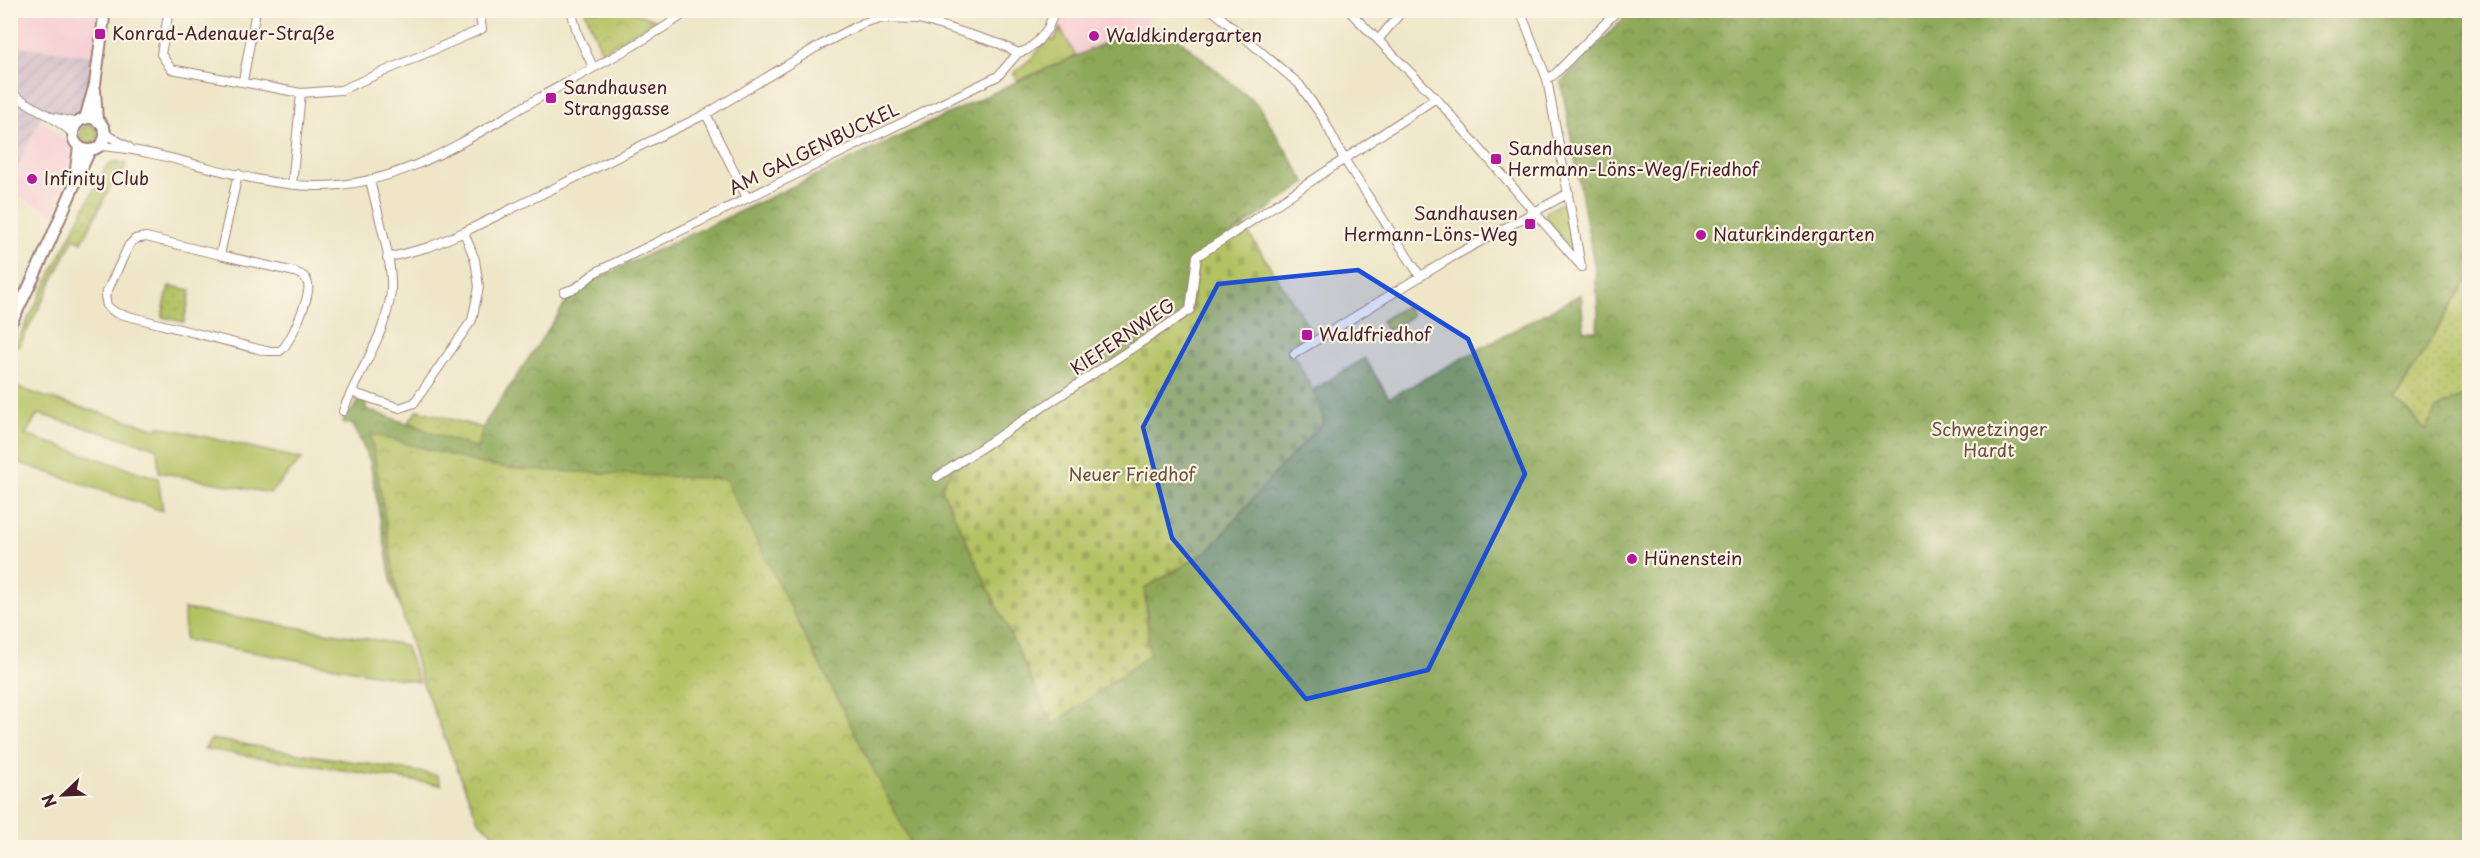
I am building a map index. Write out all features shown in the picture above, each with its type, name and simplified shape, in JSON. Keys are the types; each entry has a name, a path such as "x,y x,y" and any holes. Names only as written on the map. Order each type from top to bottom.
{"street":[{"path":"105,10 95,84 97,121 105,134 130,148"},
{"path":"170,10 161,54 171,69 301,93 341,90 482,29 479,10"},
{"path":"243,81 256,10"},
{"path":"571,10 578,35 593,66"},
{"path":"10,93 51,117 90,148 130,148 238,174 292,184 315,186 370,180 403,171 451,150 690,10"},
{"name":"AM GALGENBUCKEL","path":"564,292 576,288 596,272 998,76 1018,53 1027,50 1038,41 1048,28 1055,10"},
{"path":"1212,10 1299,84 1317,109 1344,159 1420,276"},
{"path":"1348,10 1436,98 1582,267 1547,79 1520,10"},
{"path":"1378,40 1403,10"},
{"path":"1547,79 1555,75 1618,10"},
{"path":"387,258 429,247 464,232 706,114 840,34 880,18 920,19 1000,44 1018,53"},
{"path":"73,134 82,121 95,84"},
{"path":"292,184 301,93"},
{"name":"KIEFERNWEG","path":"937,477 1190,310 1197,255 1436,98"},
{"path":"706,114 747,198"},
{"path":"51,117 97,121"},
{"path":"10,324 42,264 90,148 105,134"},
{"path":"220,255 238,174"},
{"path":"343,411 384,324 391,298 391,278 370,180"},
{"path":"1294,354 1420,276 1569,193"},
{"path":"351,392 400,408 405,407 414,403 446,359 472,320 478,298 479,287 475,260 464,232"},
{"path":"146,237 220,255 295,272 304,276 308,281 308,293 289,340 280,351 266,351 116,313 107,306 105,296 129,245 135,239 146,237"}],"highlighted area":[{"path":"1358,270 1468,339 1525,474 1428,670 1306,699 1172,538 1143,427 1218,284"}],"shaded area":[{"path":"11,11 105,11 99,57 11,45"},
{"name":"Waldkindergarten","path":"1061,11 1146,11 1150,29 1107,40 1076,56 1060,28 1054,41 1047,38"},
{"path":"11,45 99,57 85,119 78,123 43,112 11,181"},
{"path":"40,119 70,143 73,157 55,215 11,192 11,181"}],"green space":[{"path":"585,11 629,11 656,20 602,52"},
{"name":"Schwetzinger Hardt","path":"1631,11 2469,11 2469,277 2394,400 2406,408 2426,431 2436,409 2459,399 2469,390 2469,847 502,847 472,792 392,585 370,461 353,425 343,422 346,412 351,412 359,400 366,402 366,409 477,448 485,423 576,288 1108,41 1142,31 1168,30 1259,106 1306,183 1212,248 1191,311 952,470 1148,622 1145,588 1208,551 1274,474 1324,422 1313,390 1365,358 1389,398 1581,294 1584,331 1597,331 1595,269 1561,82"},
{"path":"1060,28 1076,56 1017,81 1013,74 1034,56 1047,38 1054,41"},
{"path":"89,125 95,128 98,134 95,140 89,143 83,140 80,134 83,128"},
{"path":"126,162 124,171 117,174 82,242 74,238 19,347 15,345 105,168 113,163"},
{"path":"1561,203 1567,205 1576,255 1545,218 1546,212"},
{"name":"Neuer Friedhof","path":"1244,226 1312,332 1289,345 1319,403 1324,422 1274,474 1208,551 1145,588 1149,655 1053,725 941,487 952,470 1191,311 1197,256"},
{"path":"2469,277 2469,390 2459,399 2436,409 2426,431 2406,408 2394,401"},
{"path":"169,286 191,290 184,322 162,317"},
{"path":"1406,306 1412,316 1387,331 1381,321"},
{"path":"11,385 48,398 158,429 158,426 302,459 270,493 159,472 157,448 38,414 25,435 158,478 163,511 11,460"},
{"path":"418,410 483,428 477,448 431,433 408,422"},
{"path":"371,434 478,463 513,469 725,479 913,847 508,847 478,820 421,679 399,602"},
{"path":"184,609 405,645 419,682 185,640"},
{"path":"211,739 437,775 441,785 204,749"}],"place":[{"name":"Konrad-Adenauer-Straße","path":"100,34"},
{"name":"Waldkindergarten","path":"1094,36"},
{"name":"Sandhausen Stranggasse","path":"551,98"},
{"name":"Sandhausen Hermann-Löns-Weg/Friedhof","path":"1496,159"},
{"name":"Infinity Club","path":"32,179"},
{"name":"Sandhausen Hermann-Löns-Weg","path":"1530,224"},
{"name":"Naturkindergarten","path":"1701,235"},
{"name":"Waldfriedhof","path":"1307,335"},
{"name":"Hünenstein","path":"1632,559"}]}
